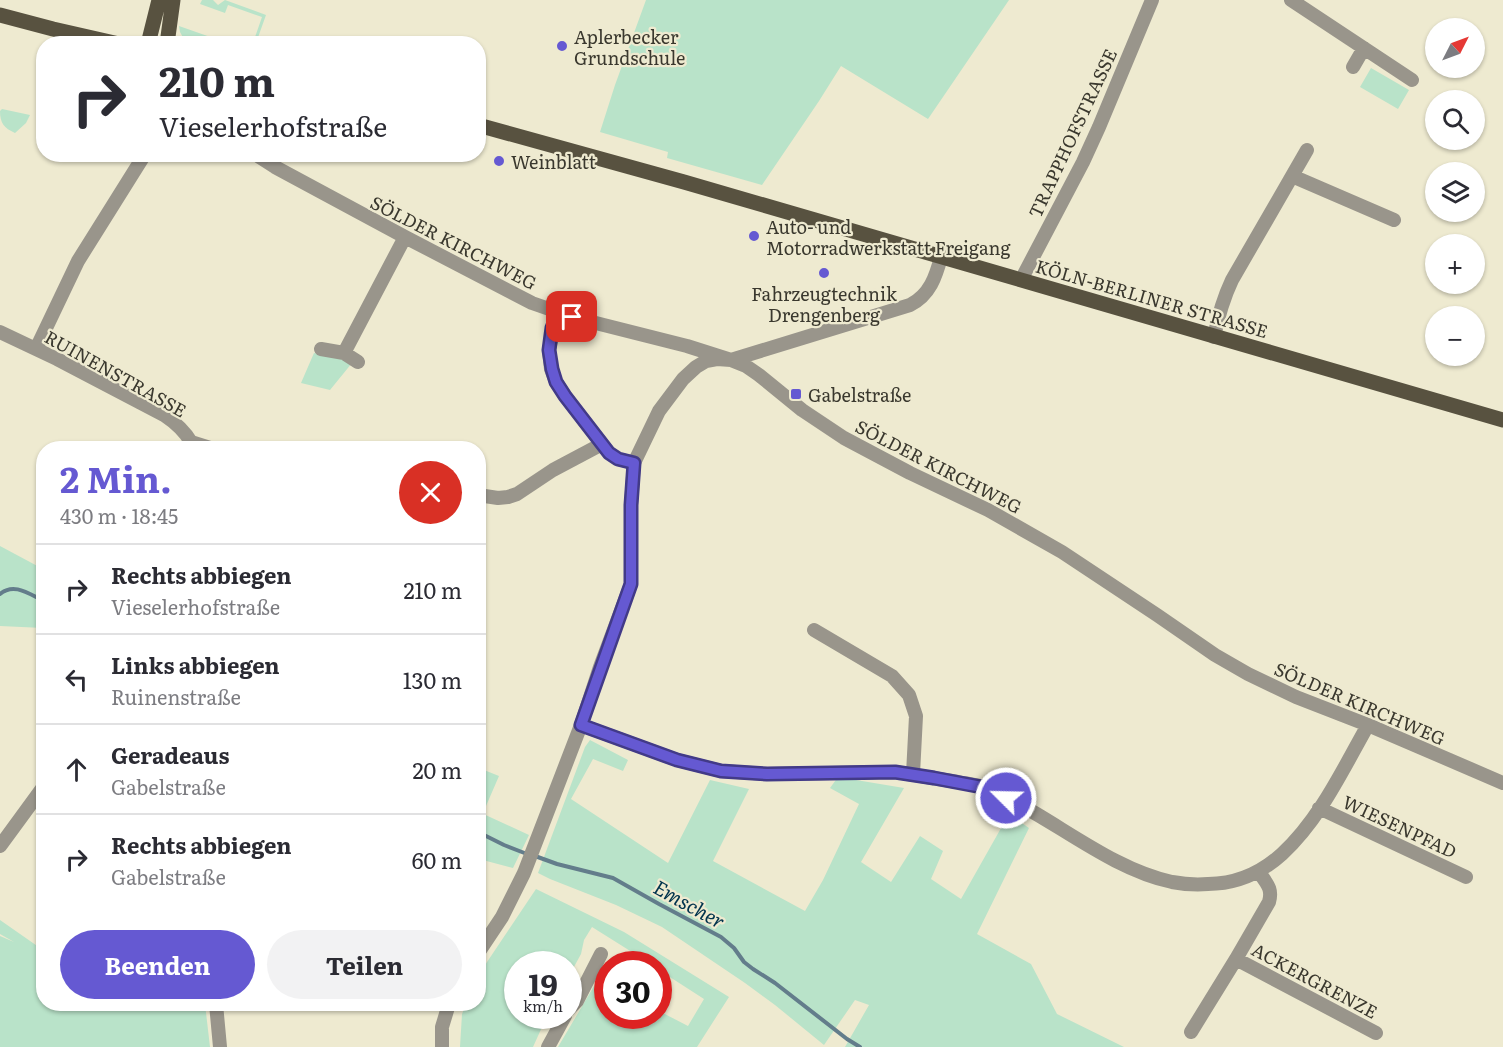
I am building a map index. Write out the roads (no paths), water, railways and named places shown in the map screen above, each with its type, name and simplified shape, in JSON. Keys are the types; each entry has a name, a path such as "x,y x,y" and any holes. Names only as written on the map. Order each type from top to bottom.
{"main road":[{"path":"150,36 159,0"},
{"path":"168,36 173,0"},
{"path":"0,15 84,36"},
{"name":"KÖLN-BERLINER STRASSE","path":"486,127 941,256 1503,420"}],"street":[{"name":"TRAPPHOFSTRASSE","path":"1021,280 1083,162 1152,0"},
{"path":"1291,0 1412,80"},
{"path":"1353,67 1364,48"},
{"path":"1214,337 1218,315 1232,280 1307,150"},
{"path":"36,349 78,261 140,162"},
{"name":"SÖLDER KIRCHWEG","path":"268,162 532,303 558,313 687,346 731,360 759,375 802,410 844,438 988,510 1062,552 1215,655 1248,674 1296,697 1503,783"},
{"path":"1292,176 1394,220"},
{"path":"344,353 405,237"},
{"path":"486,941 502,916 526,868 581,725 631,584 631,505 634,463 659,411 683,379 706,361 731,360 916,302 926,293 937,271 941,256"},
{"path":"558,313 552,328 549,350 556,382 609,453 618,459 634,463"},
{"name":"RUINENSTRASSE","path":"0,332 164,416 184,431 189,441"},
{"path":"321,349 344,353 358,362"},
{"path":"486,496 508,498 517,494 553,470 602,444"},
{"path":"814,630 892,676 909,695 916,716 913,774"},
{"path":"581,725 677,760 721,771 767,774 895,772 987,788 1043,817 1127,866 1174,883 1213,884 1244,878 1259,872 1282,854 1319,808 1368,725"},
{"path":"0,846 36,797"},
{"name":"WIESENPFAD","path":"1319,808 1466,877"},
{"path":"1191,1032 1269,902 1270,888 1259,872"},
{"name":"ACKERGRENZE","path":"1236,959 1376,1033"},
{"path":"582,991 594,968"},
{"path":"217,1011 220,1047"},
{"path":"442,1047 442,1027 446,1011"},
{"path":"548,1047 558,1029"}],"waterway":[{"name":"Emscher","path":"0,594 16,589 36,597"},
{"name":"Emscher","path":"486,836 527,854"},
{"name":"Emscher","path":"535,856 613,878 721,937 734,948 744,962 860,1047"}],"place":[{"name":"Aplerbecker Grundschule","path":"562,46"},
{"name":"Weinblatt","path":"499,161"},
{"name":"Auto- und Motorradwerkstatt Freigang","path":"754,236"},
{"name":"Fahrzeugtechnik Drengenberg","path":"824,273"},
{"name":"Gabelstraße","path":"796,394"}]}
